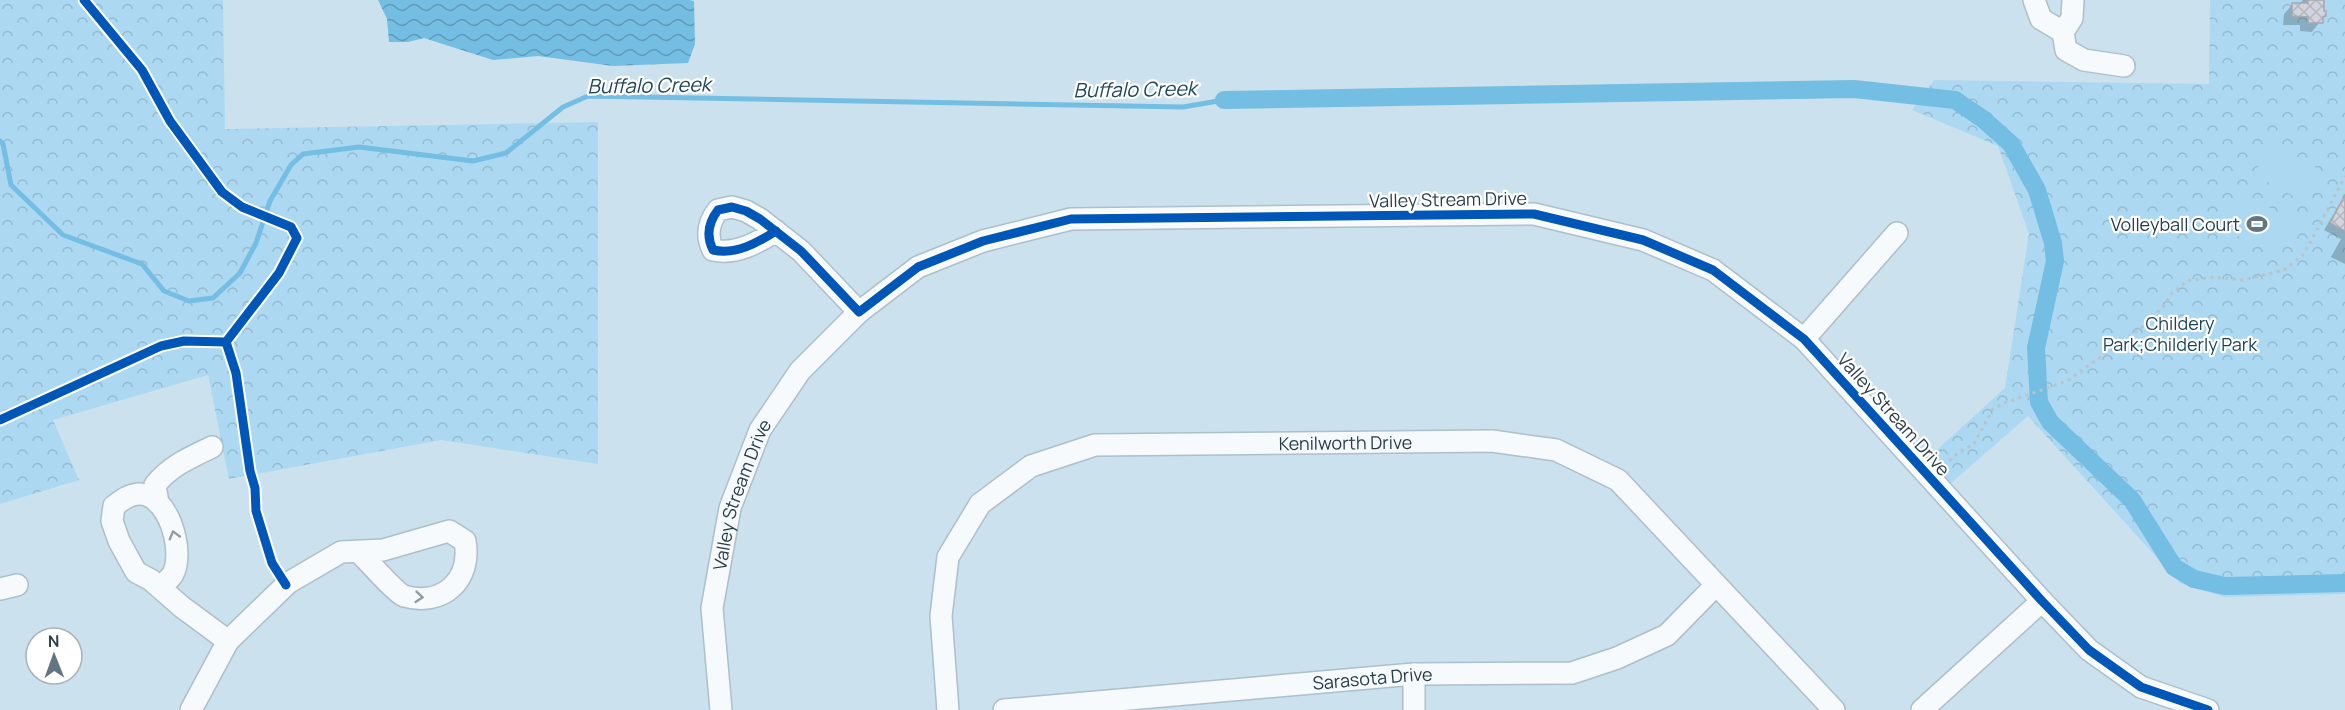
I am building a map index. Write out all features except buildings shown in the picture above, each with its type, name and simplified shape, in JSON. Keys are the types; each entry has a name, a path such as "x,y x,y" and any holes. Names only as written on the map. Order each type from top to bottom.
{"street":[{"path":"2034,0 2041,19 2063,33"},
{"path":"2073,0 2072,18 2063,33 2066,50 2084,60 2124,66"},
{"name":"Valley Stream Drive","path":"721,710 712,609 730,508 760,430 800,371 859,312 918,267 983,241 1071,219 1534,214 1643,240 1713,270 1804,339 2089,650 2141,687 2208,710"},
{"path":"776,231 801,251 859,312"},
{"path":"1804,339 1897,233"},
{"name":"Kenilworth Drive","path":"948,710 941,616 948,557 980,504 1031,466 1095,446 1492,441 1556,450 1618,480 1834,710"},
{"path":"160,588 173,574 177,561 177,539 168,518 158,503 155,485 164,473 186,459 212,447"},
{"path":"158,503 141,494 127,496 114,506 112,521 119,541 136,572 228,641"},
{"path":"191,710 228,641 288,583 341,552 358,551 383,550 449,531 465,541 468,558 455,585 434,599 402,596 358,551"},
{"name":"Sarasota Drive","path":"1004,710 1175,702 1414,674 1572,673 1617,658 1667,635 1716,585"},
{"path":"1922,710 2042,601"},
{"path":"1414,674 1414,710"}],"path":[{"path":"1931,479 1958,453 1974,444 1989,413 2004,403 2067,381 2141,328 2163,307 2172,293 2187,280 2212,277 2244,280 2284,270 2304,254 2345,176"}],"green space":[{"path":"0,0 223,0 225,129 598,122 598,464 441,440 229,479 208,375 53,420 79,480 0,504"},
{"name":"Childery Park;Childerly Park","path":"2210,0 2345,0 2345,594 2224,597 2180,583 2028,416 1949,485 1928,458 2005,388 2029,234 1998,146 1912,110 1934,80 2209,84"},
{"name":"Volleyball Court","path":"2272,143 2320,170 2302,201 2254,174"},
{"name":"Volleyball Court","path":"2238,192 2295,221 2277,255 2220,227"}],"water":[{"path":"378,0 689,0 694,1 695,44 688,63 613,66 538,56 493,60 424,38 408,42 389,42 387,19"}],"waterway":[{"path":"1224,100 1854,89 1955,100 1983,119 2011,144 2037,190 2053,243 2055,261 2036,348 2039,402 2050,422 2132,500 2174,567 2194,579 2225,586 2345,583"},
{"name":"Buffalo Creek","path":"0,141 3,144 11,185 63,235 142,264 164,291 189,301 213,298 240,273 256,243 270,201 291,165 303,154 359,147 473,161 506,153 563,107 588,96 1183,107 1224,100"}],"cycle path":[{"path":"0,420 161,346 184,341 226,342 279,273 297,238 291,227 242,207 222,192 170,121 142,70 84,0"},
{"path":"776,231 769,235 754,244 730,251 713,250 709,235 710,225 718,210 732,207 746,211 760,219 801,251 859,312 918,267 983,241 1071,219 1534,214 1643,240 1713,270 1804,339 2089,650 2141,687 2208,710"},
{"path":"226,342 236,373 250,471 255,488 256,511 272,563 286,585"}],"place":[{"name":"Volleyball Court","path":"2257,224"}]}
